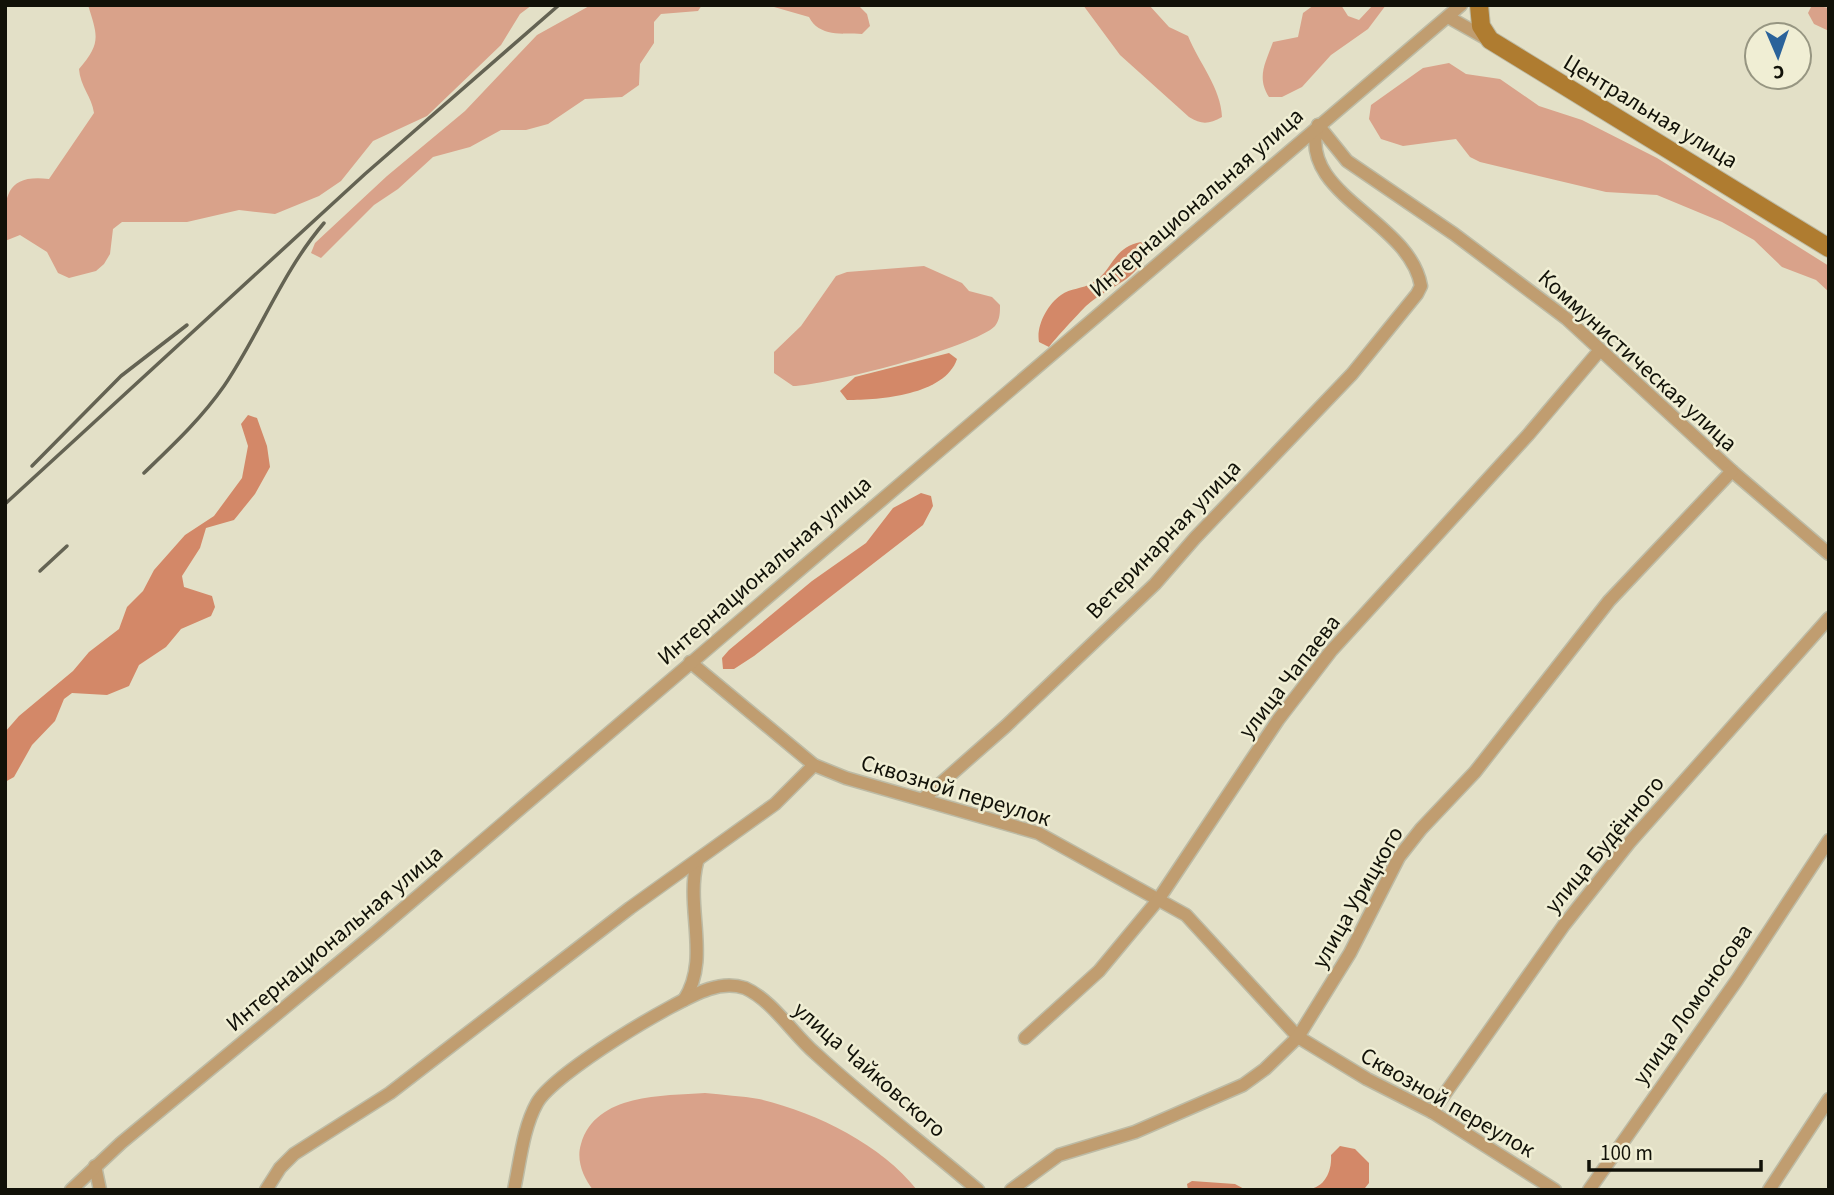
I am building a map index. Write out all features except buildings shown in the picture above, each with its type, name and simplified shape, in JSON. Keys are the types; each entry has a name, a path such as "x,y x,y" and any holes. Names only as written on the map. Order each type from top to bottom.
{"street":[{"name":"Интернациональная улица","path":"71,1190 95,1166 376,933 1461,5"},
{"path":"1479,5 1481,26 1490,40"},
{"name":"Центральная улица","path":"1448,17 1490,40 1829,248"},
{"name":"Ветеринарная улица","path":"923,799 1006,726 1155,584 1195,538 1352,373 1418,294 1421,286 1412,258 1331,181 1317,162 1314,141 1318,125"},
{"name":"Коммунистическая улица","path":"1318,125 1347,161 1529,289 1829,554"},
{"name":"улица Чапаева","path":"1025,1038 1098,971 1158,900 1272,729 1331,651 1528,435 1600,349"},
{"name":"улица Урицкого","path":"1011,1190 1059,1155 1135,1132 1243,1085 1265,1069 1298,1037 1350,953 1399,858 1421,829 1475,772 1609,601 1732,471"},
{"name":"улица Будённого","path":"1432,1112 1564,925 1629,843 1827,624"},
{"name":"Сквозной переулок","path":"690,662 814,765 846,778 1038,833 1186,915 1298,1037 1355,1073 1432,1112 1555,1190"},
{"path":"266,1190 280,1168 294,1154 390,1093 630,908 775,804 814,765"},
{"name":"улица Ломоносова","path":"1589,1190 1737,980 1829,841"},
{"path":"528,1190 515,1185 530,1119 538,1101 574,1066 684,1000 693,986 697,961 692,890 697,862"},
{"name":"улица Чайковского","path":"684,1000 709,989 733,984 748,990 763,1001 813,1052 978,1190"},
{"path":"1769,1190 1828,1101"},
{"path":"95,1166 100,1190"}],"shaded area":[{"path":"88,5 532,5 520,14 501,45 427,116 373,141 341,181 319,196 275,214 239,210 187,222 122,222 113,229 110,254 104,264 96,271 69,278 58,273 47,252 20,235 5,241 5,215 9,194 14,186 33,178 49,179 94,113 79,69 91,53 96,39"},
{"path":"591,5 702,5 698,11 661,14 654,22 654,43 640,64 639,85 622,97 585,99 548,124 526,130 501,130 470,147 433,157 398,189 374,205 321,258 311,253 315,243 387,176 465,111 537,35"},
{"path":"767,5 858,5 867,14 870,26 862,34 832,33 819,28 809,17"},
{"path":"1083,5 1149,5 1169,27 1188,36 1214,86 1222,117 1205,123 1189,117 1120,55"},
{"path":"1314,5 1341,5 1348,16 1359,20 1373,5 1386,5 1368,29 1331,55 1302,87 1282,97 1269,97 1263,76 1273,42 1298,37 1303,13"},
{"path":"1812,5 1829,8 1829,31 1814,24 1808,13"},
{"path":"1449,63 1466,74 1500,79 1539,106 1582,120 1657,158 1829,266 1829,292 1816,280 1782,267 1754,240 1722,222 1657,195 1606,192 1480,162 1470,157 1456,139 1403,146 1381,139 1369,119 1371,105 1423,68"},
{"path":"1141,242 1151,248 1129,277 1086,306 1049,347 1039,342 1041,323 1056,299 1092,283 1124,249"},
{"path":"924,266 962,283 969,291 992,297 1000,305 995,326 982,335 930,354 835,380 793,386 774,373 774,352 801,326 836,276 847,272"},
{"path":"949,353 957,359 950,371 926,388 893,397 861,400 847,400 840,391 855,377"},
{"path":"248,415 257,418 267,446 270,467 255,494 234,520 206,528 200,548 182,576 184,587 212,596 215,607 211,616 181,629 166,647 139,665 129,686 107,695 72,693 64,699 55,721 32,745 14,777 5,782 5,732 19,716 73,671 89,652 119,629 127,607 143,591 154,570 185,535 214,516 242,478 248,446 241,424"},
{"path":"921,493 931,496 933,506 923,525 754,656 734,669 723,669 722,658 729,650 812,581 866,543 893,508"},
{"path":"705,1093 759,1099 824,1121 866,1144 885,1158 917,1190 593,1190 581,1168 579,1156 589,1127 601,1115 633,1100"},
{"path":"1340,1146 1355,1149 1369,1163 1369,1183 1365,1188 1299,1190 1321,1184 1329,1171 1331,1155"},
{"path":"1192,1181 1235,1184 1246,1190 1188,1190 1187,1184"}],"railway":[{"path":"5,504 365,174 559,5"},
{"path":"144,473 196,421 224,386 283,282 324,223"},
{"path":"32,466 121,376 187,325"},
{"path":"40,571 67,546"}]}
